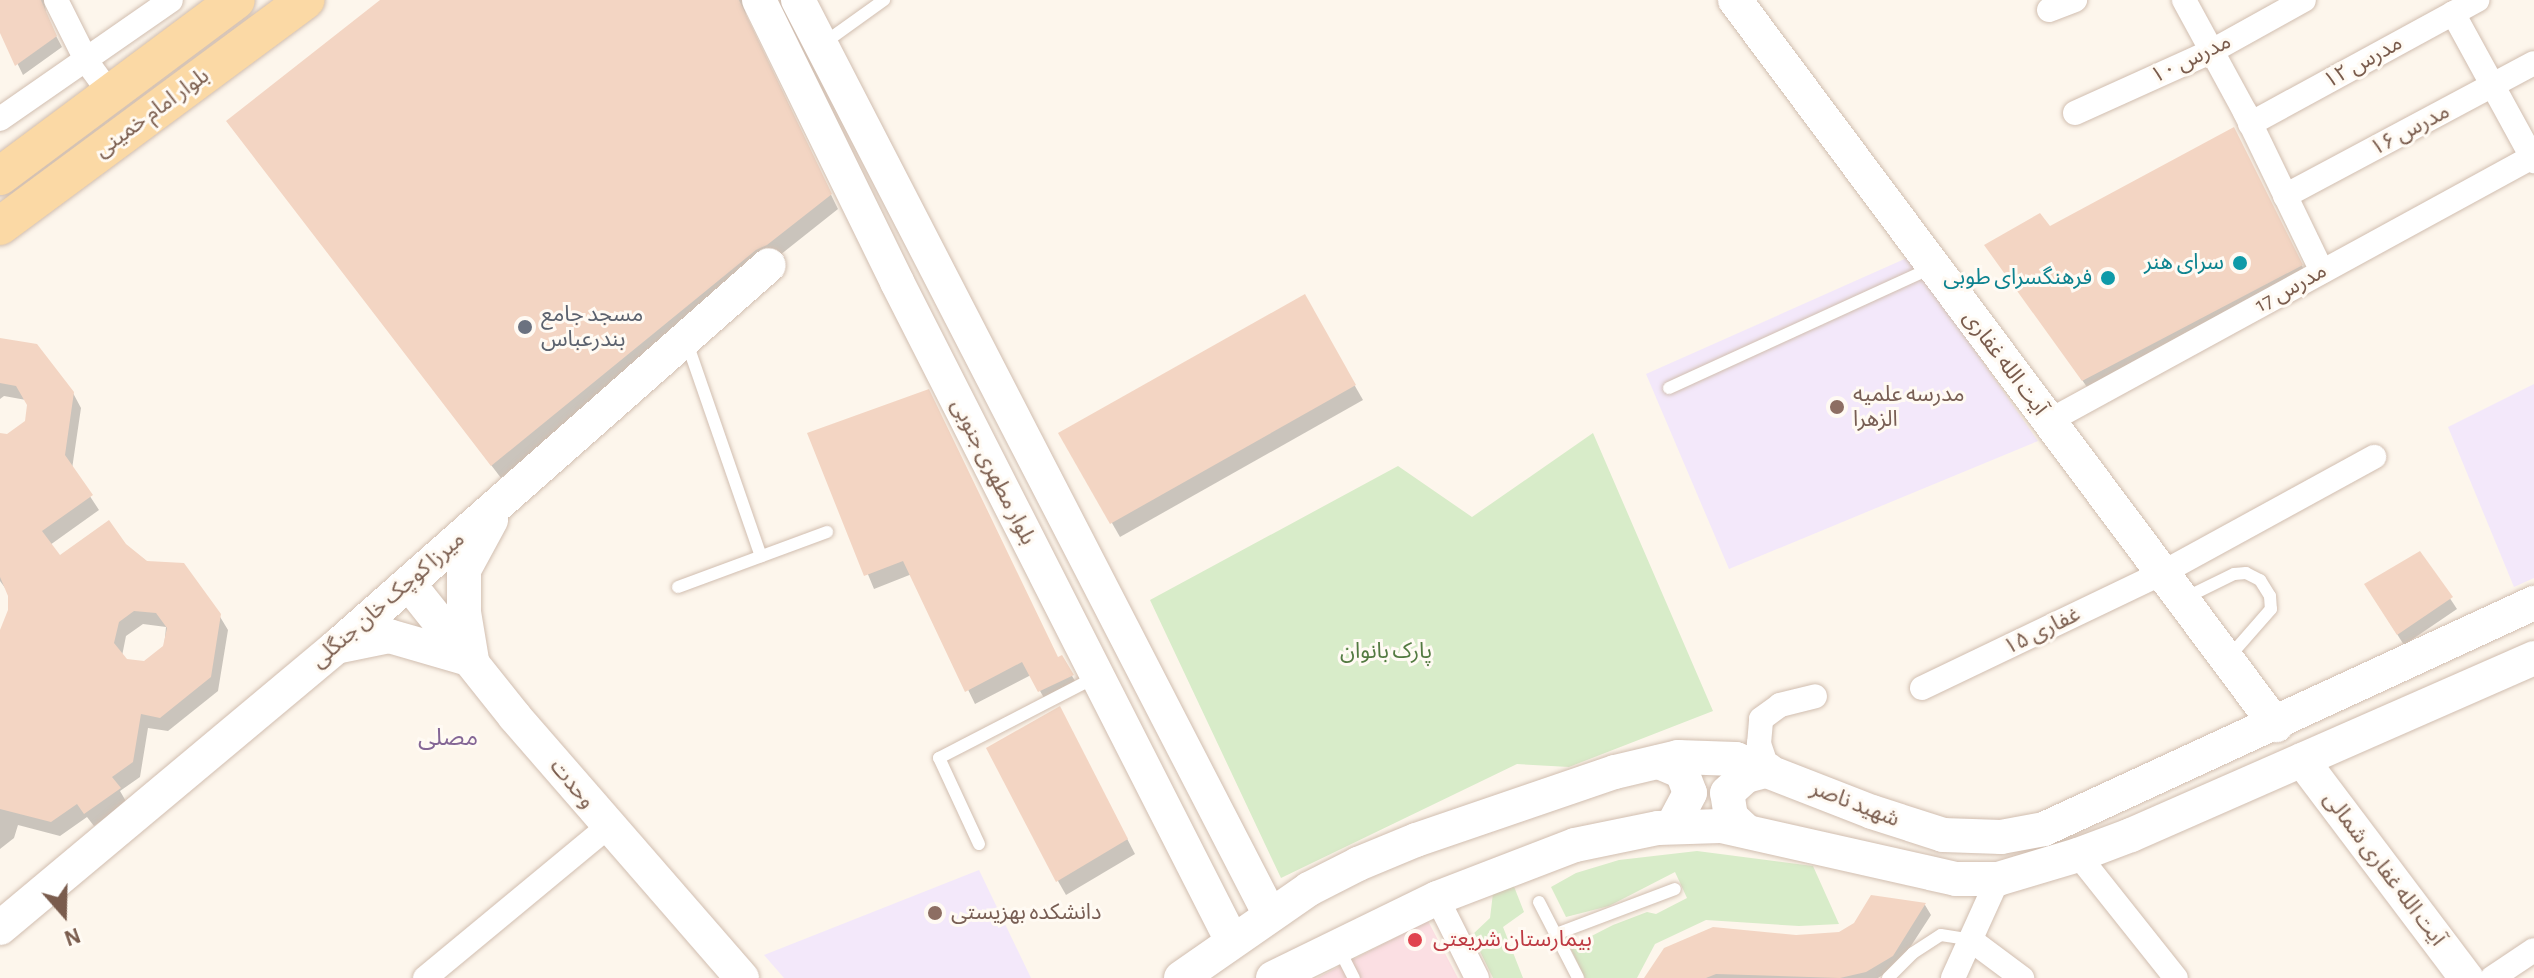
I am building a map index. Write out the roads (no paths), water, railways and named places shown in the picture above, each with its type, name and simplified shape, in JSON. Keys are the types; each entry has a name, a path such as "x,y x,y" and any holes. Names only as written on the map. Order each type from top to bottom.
{"main road":[{"name":"بلوار امام خمینی","path":"0,176 236,0"},
{"name":"بلوار امام خمینی","path":"0,226 305,0"}],"street":[{"path":"56,0 87,62 110,94"},
{"path":"0,119 87,62 171,0"},
{"name":"بلوار مطهری جنوبی","path":"759,0 1232,941"},
{"name":"بلوار مطهری جنوبی","path":"798,0 1270,915"},
{"name":"آیت الله غفاری","path":"1735,0 2276,725"},
{"path":"2049,10 2075,0"},
{"path":"2184,0 2250,124 2322,271"},
{"name":"مدرس ۱۰","path":"2075,113 2212,51 2304,0"},
{"name":"مدرس ۱۲","path":"2250,124 2477,0"},
{"path":"2453,13 2533,158"},
{"name":"مدرس ۱۶","path":"2285,196 2534,63"},
{"path":"820,126 853,108"},
{"name":"مدرس 17","path":"2049,421 2533,158"},
{"name":"میرزا کوچک خان جنگلی","path":"0,928 336,647 769,265"},
{"name":"غفاری ۱۵","path":"1922,688 2172,586 2374,457"},
{"path":"336,647 389,636 472,660 464,612 464,570 502,498"},
{"path":"1053,590 1091,570"},
{"name":"وحدت","path":"409,584 609,826 742,978"},
{"name":"شهید ناصر","path":"1181,978 1309,889 1416,840 1615,772 1659,762 1710,756 1736,759 1872,812 1943,835 2001,837 2044,829 2276,725 2534,603"},
{"name":"شهید ناصر","path":"1273,978 1437,898 1575,845 1672,827 1721,826 1956,879 1998,879 2078,855 2534,658"},
{"path":"1745,830 1731,817 1727,793 1746,776 1768,770 1759,744 1761,719 1780,705 1815,696"},
{"name":"آیت الله غفاری شمالی","path":"2302,760 2466,978"},
{"path":"1659,762 1682,772 1690,793 1672,827"},
{"path":"425,978 609,826"},
{"path":"2078,855 2176,978"},
{"path":"1953,978 1998,879"},
{"path":"1437,898 1477,978"},
{"path":"1971,940 2022,978"},
{"path":"2492,978 2534,950"}],"lane":[{"path":"821,45 884,0"},
{"path":"1669,388 1934,267"},
{"path":"686,340 761,556"},
{"path":"678,587 827,532"},
{"path":"2172,586 2246,573 2260,580 2270,596 2271,609 2227,660"},
{"path":"979,844 939,758 1097,677"},
{"path":"1556,934 1675,889"},
{"path":"1539,902 1578,978"},
{"path":"1888,978 1913,953 1941,935 1971,940"},
{"path":"1337,945 1354,978"}],"place":[{"name":"سرای هنر","path":"2240,263"},
{"name":"فرهنگسرای طوبی","path":"2108,278"},
{"name":"مسجد جامع بندرعباس","path":"525,327"},
{"name":"مدرسه علمیه الزهرا","path":"1837,407"},
{"name":"دانشکده بهزیستی","path":"935,913"},
{"name":"بیمارستان شریعتی","path":"1415,940"}],"district":[{"name":"مصلی","path":"448,739"}],"park label":[{"name":"پارک بانوان","path":"1386,652"}]}
